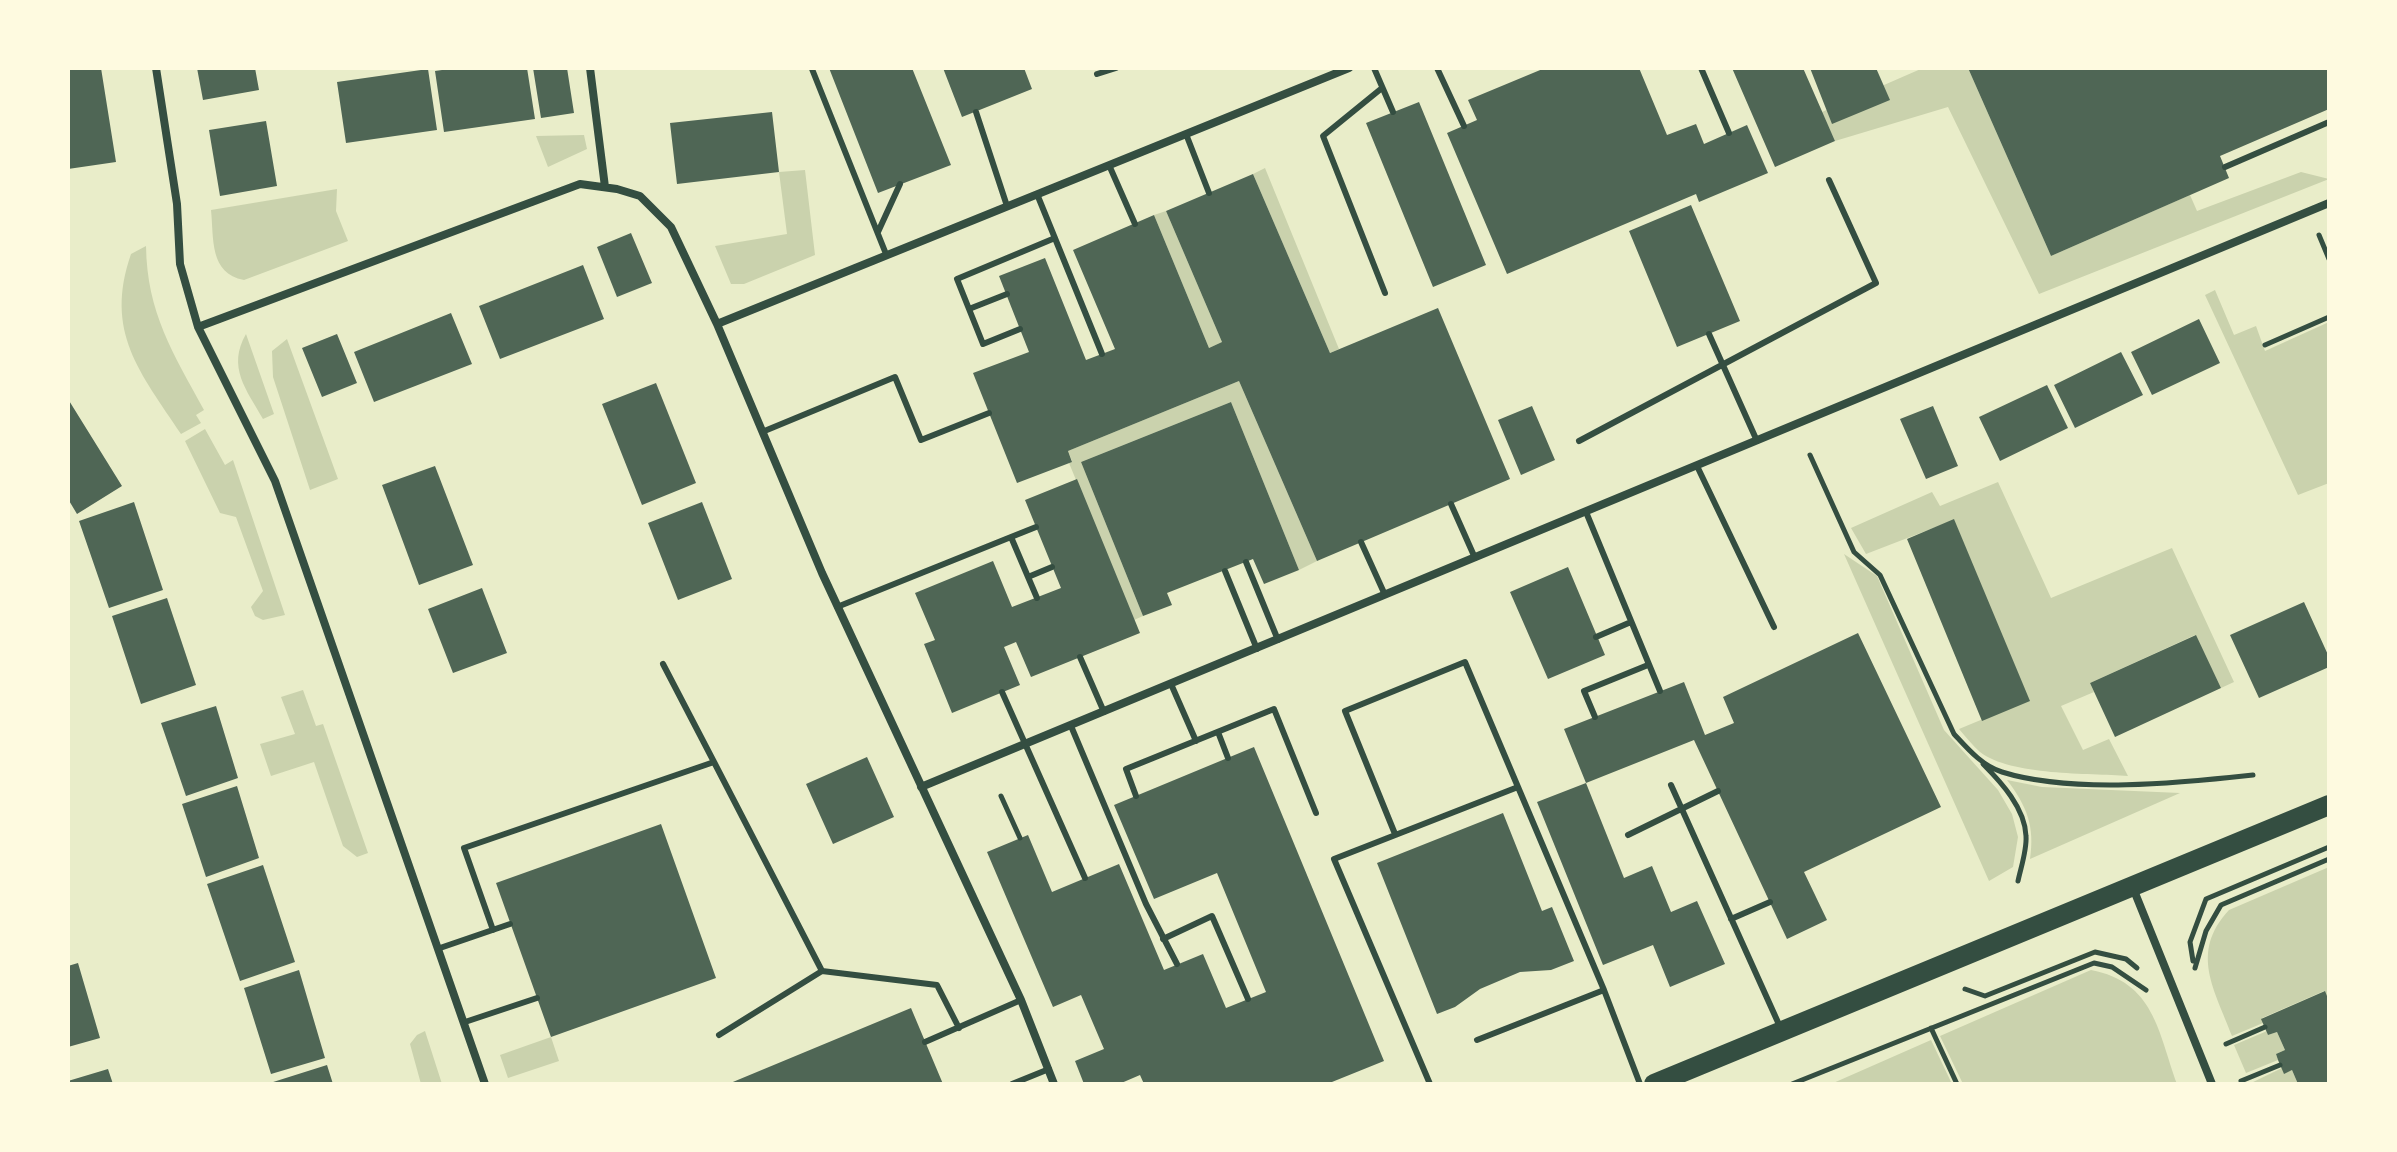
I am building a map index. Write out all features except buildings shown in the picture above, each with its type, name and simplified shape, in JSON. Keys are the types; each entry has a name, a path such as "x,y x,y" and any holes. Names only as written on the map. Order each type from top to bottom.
{"main road":[{"path":"1654,1084 2329,805"}],"street":[{"path":"156,68 177,204 180,264 198,327 275,481 485,1084"},
{"path":"590,68 605,187"},
{"path":"717,324 1348,68"},
{"path":"198,327 580,184 640,196 671,227 717,324 837,607 1021,1000 1054,1084"},
{"path":"921,787 2329,203"},
{"path":"2132,885 2212,1084"}],"lane":[{"path":"1097,74 1116,68"},
{"path":"1374,68 1393,112"},
{"path":"1437,68 1464,126"},
{"path":"1701,68 1729,133"},
{"path":"812,69 886,254"},
{"path":"1382,88 1323,136 1385,293"},
{"path":"976,112 1007,206"},
{"path":"2225,167 2329,122"},
{"path":"1186,134 1209,193"},
{"path":"1109,165 1135,224"},
{"path":"1579,441 1876,283 1829,180"},
{"path":"878,233 900,184"},
{"path":"1037,194 1102,354"},
{"path":"1020,329 983,344 957,279 1055,238"},
{"path":"969,309 1007,294"},
{"path":"1709,334 1757,441"},
{"path":"762,432 895,377 921,440 989,413"},
{"path":"1697,466 1774,627"},
{"path":"1451,504 1475,558"},
{"path":"1586,512 1660,691"},
{"path":"837,607 1036,527"},
{"path":"1011,537 1037,598"},
{"path":"1361,542 1385,595"},
{"path":"1246,562 1278,640"},
{"path":"1028,577 1052,567"},
{"path":"1225,571 1257,649"},
{"path":"1596,637 1631,622"},
{"path":"1080,657 1104,712"},
{"path":"1395,834 1345,711 1465,662 1604,990 1640,1084"},
{"path":"663,664 822,971"},
{"path":"1595,717 1584,691 1648,665"},
{"path":"1171,684 1196,741"},
{"path":"1002,692 1085,878"},
{"path":"1136,796 1126,769 1274,709 1316,813"},
{"path":"1071,726 1163,939 1177,964"},
{"path":"1218,732 1228,758"},
{"path":"493,930 464,848 714,762"},
{"path":"1671,785 1781,1029"},
{"path":"1430,1084 1334,859 1518,787"},
{"path":"1628,835 1718,791"},
{"path":"1731,919 1770,902"},
{"path":"1163,939 1212,916 1248,999"},
{"path":"440,948 510,924"},
{"path":"719,1035 822,971 937,985 959,1028"},
{"path":"1477,1040 1604,990"},
{"path":"465,1022 537,998"},
{"path":"925,1042 1021,1000"},
{"path":"1012,1084 1050,1069"}],"path":[{"path":"2265,345 2329,317"},
{"path":"1810,455 1854,552 1880,575 1954,734 2000,781 2018,809 2026,835 2018,881"},
{"path":"1973,755 1999,771 2053,782 2187,782 2253,775"},
{"path":"1001,796 1020,838"},
{"path":"2199,977 2193,964 2190,942 2206,899 2329,847"},
{"path":"2193,964 2221,905 2329,859"},
{"path":"1961,988 1985,996 2095,952 2126,959 2145,973"},
{"path":"1792,1084 2094,963 2112,967 2147,992"},
{"path":"2226,1044 2265,1027"},
{"path":"1931,1028 1957,1084"},
{"path":"2220,1031 2231,1056"},
{"path":"2236,1069 2241,1083 2280,1065"}],"green space":[{"path":"1923,68 1968,68 2051,256 2190,195 2197,211 2301,172 2329,179 2039,294 1948,107 1835,141 1822,112"},
{"path":"584,135 587,149 548,167 536,136"},
{"path":"1265,168 1339,349 1330,353 1253,174"},
{"path":"805,170 815,255 744,284 731,284 715,246 787,234 779,172"},
{"path":"337,189 336,211 348,241 244,280 224,270 216,253 211,210"},
{"path":"1166,211 1222,342 1209,348 1154,215"},
{"path":"146,246 151,292 164,332 204,410 196,415 201,423 181,434 140,370 124,329 124,282 131,254"},
{"path":"2215,290 2234,335 2256,326 2265,351 2329,322 2329,483 2298,495 2205,295"},
{"path":"246,334 274,414 263,419 241,378 238,357"},
{"path":"287,339 338,479 310,490 273,377 272,351"},
{"path":"1239,381 1317,561 1299,570 1231,402 1081,462 1143,616 1134,620 1069,463 1072,461 1068,451"},
{"path":"205,429 225,465 233,460 285,615 263,620 255,616 251,607 263,591 236,517 220,513 185,441"},
{"path":"1998,482 2051,598 2172,548 2234,682 2221,688 2195,635 2090,683 2094,692 2061,706 2083,750 2109,739 2128,776 2030,769 1994,760 1980,752 1959,729 2029,700 1954,520 1866,554 1851,528 1932,492 1940,506"},
{"path":"1844,554 1877,576 1944,730 1998,790 2012,814 2018,837 2013,867 1989,881"},
{"path":"303,690 316,726 323,724 368,853 357,857 343,846 314,762 271,776 260,744 295,734 281,697"},
{"path":"2007,780 2042,787 2180,793 2030,859 2028,817"},
{"path":"2329,867 2329,1001 2324,991 2262,1018 2263,1023 2232,1036 2209,972 2210,941 2217,926 2229,910"},
{"path":"2091,970 2112,976 2141,997 2158,1028 2177,1084 1963,1084 1940,1036"},
{"path":"425,1031 442,1084 421,1084 410,1044"},
{"path":"2267,1031 2268,1035 2277,1032 2285,1050 2276,1054 2278,1060 2246,1073 2234,1045"},
{"path":"551,1037 559,1061 508,1078 500,1055"},
{"path":"1931,1040 1952,1084 1831,1084"},
{"path":"2282,1068 2284,1073 2292,1070 2298,1084 2249,1084"}]}
